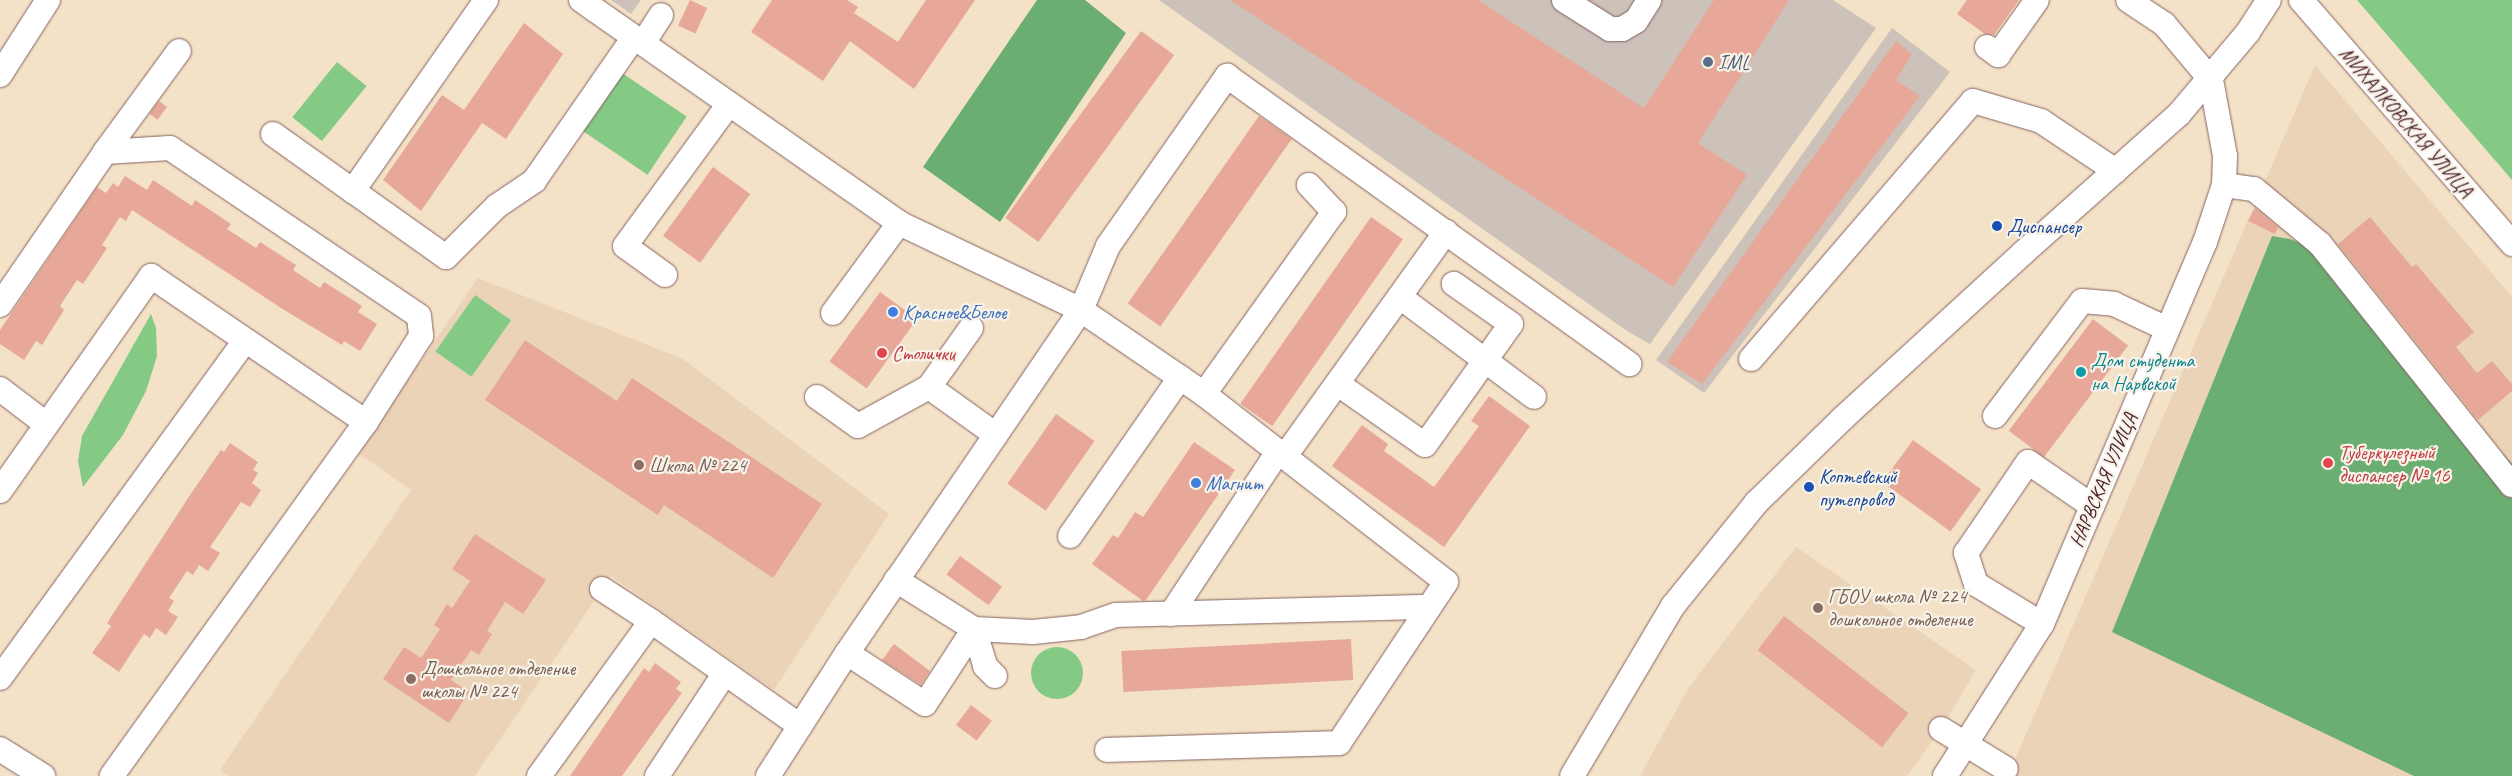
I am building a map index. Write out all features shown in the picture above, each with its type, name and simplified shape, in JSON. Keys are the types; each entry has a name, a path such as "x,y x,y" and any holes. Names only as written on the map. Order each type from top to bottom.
{"street":[{"path":"0,75 48,0"},
{"path":"353,191 486,0"},
{"path":"581,0 899,224 1081,310 1204,394 1446,582 1339,743 1107,750"},
{"path":"1564,0 1610,29 1616,29 1636,21 1649,0"},
{"path":"1987,47 1998,55 2037,0"},
{"path":"1572,776 1673,606 1756,503 1842,419 2179,114 2211,80 2269,0"},
{"name":"МИХАЛКОВСКАЯ УЛИЦА","path":"2301,0 2512,244"},
{"path":"2132,3 2164,24 2211,80"},
{"path":"273,134 446,257 497,206 534,181 638,40 661,16"},
{"path":"0,304 105,152 179,51"},
{"path":"768,776 896,580 1081,310 1108,246 1227,76 1629,364"},
{"name":"НАРВСКАЯ УЛИЦА","path":"1945,776 1968,745 2042,624 2205,242 2224,185 2225,156 2211,80"},
{"path":"1751,359 1973,101 2040,121 2116,171"},
{"path":"665,275 625,246 729,104"},
{"path":"105,152 170,148 419,316 421,336 366,422 112,776"},
{"path":"1204,394 1334,212 1309,185"},
{"path":"2224,185 2254,189 2320,244 2512,485"},
{"path":"833,313 899,224"},
{"path":"1171,614 1281,455 1338,384 1446,232"},
{"path":"0,491 151,276 366,422"},
{"path":"1338,384 1425,445 1511,324 1454,284"},
{"path":"1400,297 1484,362 1534,397"},
{"path":"1995,416 2082,301 2114,304 2167,329"},
{"path":"817,397 858,426 929,387 971,328"},
{"path":"0,678 245,341"},
{"path":"1070,536 1180,378"},
{"path":"929,387 996,435"},
{"path":"0,389 46,424"},
{"path":"2042,624 1976,584 1966,553 2028,462 2092,506"},
{"path":"896,580 974,629 1034,632 1081,627 1116,614 1428,607"},
{"path":"602,589 651,621 800,726"},
{"path":"539,776 651,621"},
{"path":"847,653 925,704 974,629"},
{"path":"974,629 985,666 996,676"},
{"path":"657,776 725,673"},
{"path":"1942,729 2006,769"},
{"path":"0,749 43,776"}],"shaded area":[{"path":"611,0 641,0 631,14"},
{"path":"1159,0 1833,0 1876,28 1650,344 1627,331"},
{"path":"1892,28 1950,72 1704,393 1656,360"},
{"name":"Туберкулезный диспансер № 16","path":"2315,65 2512,297 2512,776 2008,776"},
{"path":"478,278 683,359 889,514 774,690 611,576 475,776 229,776 220,770 411,490 358,453"},
{"name":"ГБОУ школа № 224 дошкольное отделение","path":"1796,547 1976,670 1941,729 1907,776 1640,776 1689,687"}],"green space":[{"path":"1037,0 1085,0 1126,33 1000,222 923,167"},
{"path":"2357,0 2512,0 2512,180"},
{"path":"337,62 367,86 322,141 292,117"},
{"path":"622,73 687,117 648,175 583,131"},
{"name":"Туберкулезный диспансер № 16","path":"2272,236 2290,239 2314,248 2477,444 2503,454 2512,464 2512,776 2414,776 2112,632"},
{"path":"475,295 511,320 471,377 435,352"},
{"path":"151,314 156,328 157,356 146,391 123,435 83,487 78,461 82,436"},
{"path":"1057,647 1067,649 1075,655 1081,663 1083,673 1081,683 1075,691 1067,697 1057,699 1047,697 1039,691 1033,683 1031,673 1033,663 1039,655 1047,649"}],"building":[{"path":"690,0 707,8 695,33 678,25"},
{"path":"772,0 847,0 858,7 854,13 898,42 926,0 975,0 914,89 850,41 823,81 751,32"},
{"path":"1230,0 1478,0 1644,108 1714,0 1789,0 1698,143 1747,175 1673,287"},
{"path":"1967,0 2019,0 1994,35 1985,34 1957,14"},
{"path":"524,23 563,54 506,139 482,123 421,211 383,180 442,95 464,110"},
{"path":"1141,31 1174,55 1038,242 1005,218"},
{"path":"1896,41 1912,54 1896,80 1920,96 1702,384 1667,362"},
{"path":"159,101 167,107 157,120 149,114"},
{"path":"1259,116 1292,139 1160,327 1128,304"},
{"path":"713,167 750,194 700,263 663,236"},
{"path":"125,176 147,190 153,180 192,206 195,200 231,224 227,229 256,248 260,242 296,265 293,270 320,288 324,282 362,306 358,312 377,324 360,351 344,341 342,345 281,308 132,210 126,221 120,217 102,245 107,248 83,284 77,280 60,306 64,310 42,345 36,341 24,360 0,344 0,330 97,187 106,193 113,183 118,187"},
{"path":"2255,208 2278,227 2275,234 2248,221"},
{"path":"1371,217 1403,239 1272,426 1240,404"},
{"path":"2370,217 2412,267 2416,264 2474,332 2456,347 2477,373 2492,361 2512,384 2512,391 2478,420 2338,244"},
{"path":"880,292 917,319 867,389 829,362"},
{"name":"Дом студента на Нарвской","path":"2093,319 2128,345 2044,457 2009,431"},
{"path":"525,340 617,401 632,378 822,504 773,578 664,505 658,515 485,400"},
{"path":"1489,396 1530,426 1444,547 1332,466 1362,425 1388,444 1384,451 1434,487 1479,426 1471,421"},
{"path":"1056,414 1095,441 1046,511 1007,484"},
{"path":"1913,440 1981,489 1950,531 1882,482"},
{"path":"1194,442 1235,470 1146,600 1143,601 1092,564 1113,535 1118,538 1135,512 1143,517"},
{"path":"230,443 258,462 253,470 258,473 252,483 261,490 250,507 241,502 210,547 220,553 208,571 199,565 193,575 187,571 169,598 174,601 168,611 178,617 166,635 156,628 150,638 144,634 119,672 92,653 111,626 107,623 190,495 221,450 224,452"},
{"path":"475,534 546,580 523,614 505,602 487,631 492,634 479,655 471,650 451,680 469,692 449,723 383,679 404,647 421,658 440,629 434,625 447,604 452,608 470,581 452,569"},
{"path":"960,556 1002,587 989,605 946,575"},
{"path":"1784,616 1909,713 1882,747 1758,650"},
{"path":"1351,639 1353,680 1123,692 1121,651"},
{"path":"894,644 930,671 921,685 882,660"},
{"path":"655,663 681,682 676,689 682,693 622,776 570,776 644,668 649,672"},
{"path":"971,705 992,721 977,741 956,725"}],"place":[{"name":"IML","path":"1708,62"},
{"name":"Диспансер","path":"1997,226"},
{"name":"Красное&Белое","path":"893,312"},
{"name":"Столички","path":"882,353"},
{"name":"Дом студента на Нарвской","path":"2081,372"},
{"name":"Туберкулезный диспансер № 16","path":"2328,463"},
{"name":"Школа № 224","path":"639,465"},
{"name":"Магнит","path":"1196,483"},
{"name":"Коптевский путепровод","path":"1809,487"},
{"name":"ГБОУ школа № 224 дошкольное отделение","path":"1818,608"},
{"name":"Дошкольное отделение школы № 224","path":"411,679"}]}
